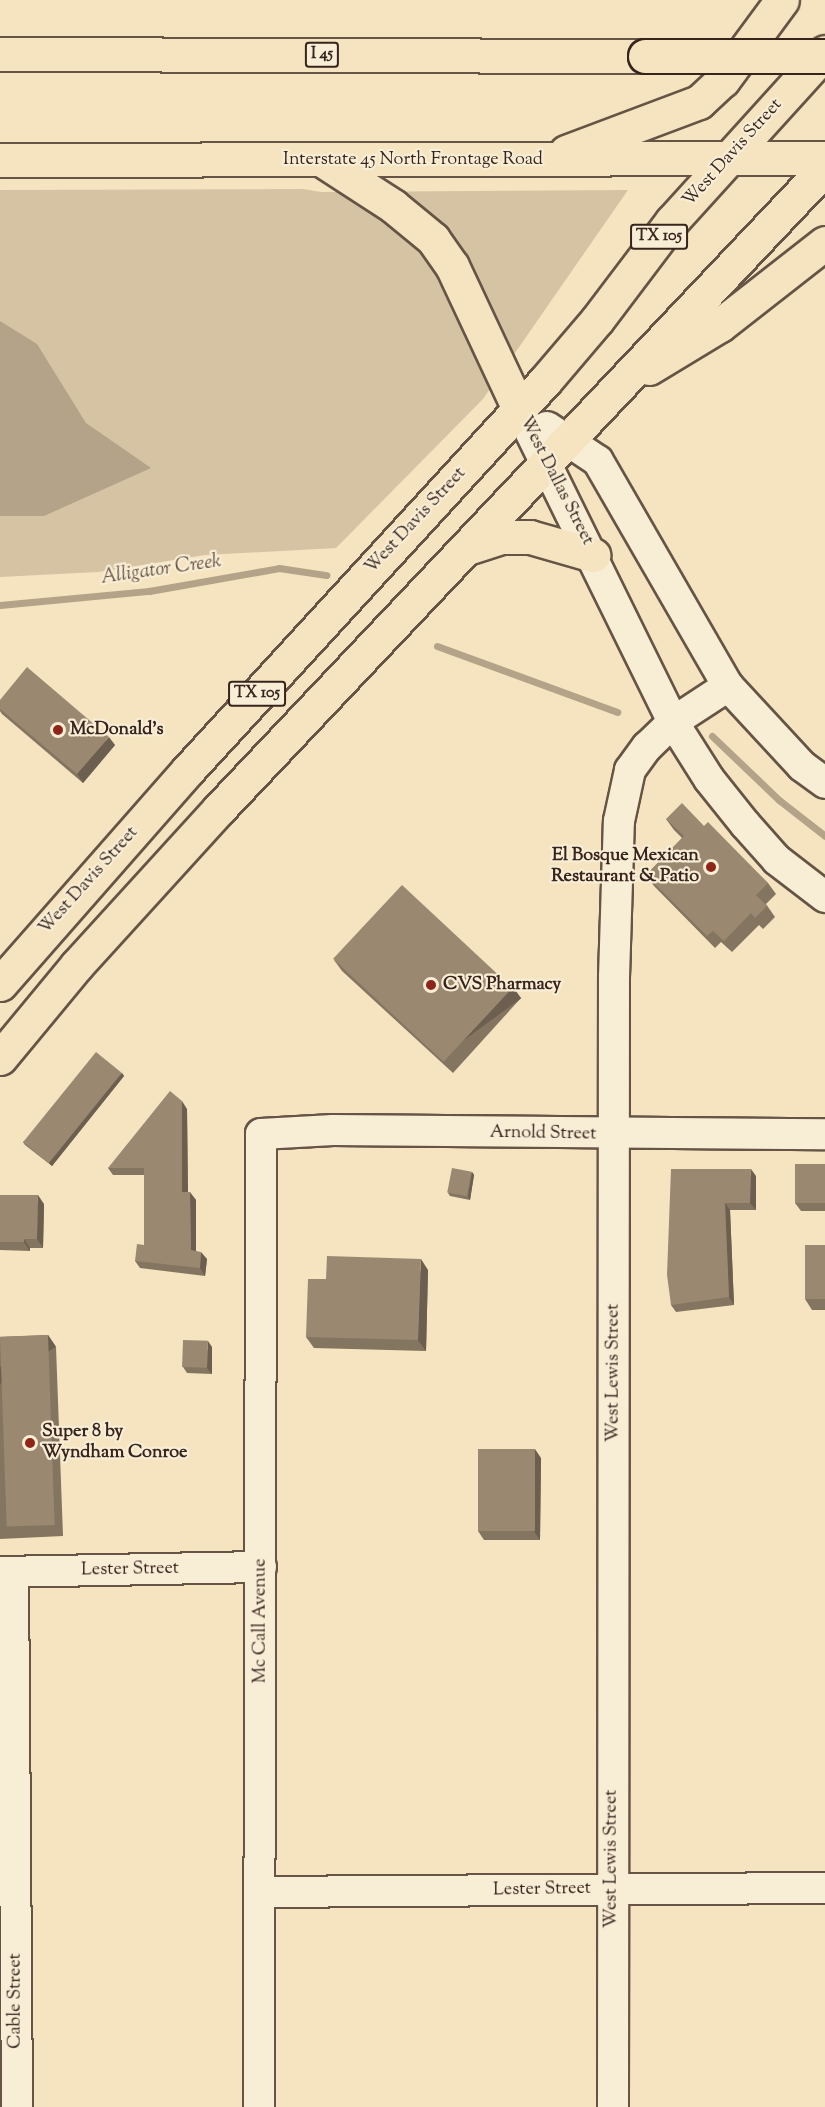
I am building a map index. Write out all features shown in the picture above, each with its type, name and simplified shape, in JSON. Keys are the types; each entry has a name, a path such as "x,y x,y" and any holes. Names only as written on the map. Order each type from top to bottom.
{"main road":[{"path":"545,160 699,102 723,80 782,0"},
{"name":"I 45","path":"0,54 645,56 825,54"},
{"name":"West Davis Street","path":"0,984 188,770 519,409 597,320 672,221 726,158 825,54"},
{"name":"Interstate 45 North Frontage Road","path":"0,160 825,158"},
{"path":"322,160 393,206 433,239 452,266 519,409"},
{"name":"TX 105","path":"0,1058 77,965 187,844 825,168"},
{"path":"621,384 711,331 825,243"},
{"path":"467,548 500,537 530,537 593,555"},
{"path":"187,844 200,815 201,791 188,770"}],"street":[{"name":"West Dallas Street","path":"519,409 557,452 593,555 673,722 709,779 745,824 777,860 825,897"},
{"name":"West Dallas Street","path":"557,452 598,461 728,686 802,766 825,783"},
{"name":"West Lewis Street","path":"613,2107 614,1135 619,821 630,770 673,722 728,686"},
{"name":"Arnold Street","path":"261,1134 333,1130 614,1135 825,1134"},
{"name":"Mc Call Avenue","path":"259,2107 261,1134"},
{"name":"Lester Street","path":"6,1572 261,1567"},
{"name":"Cable Street","path":"6,1572 17,2107"},
{"name":"Lester Street","path":"260,1893 825,1888"}],"shaded area":[{"path":"303,189 321,192 628,190 483,399 336,548 205,555 98,572 0,577 0,190"},
{"path":"0,321 37,344 86,423 151,468 44,516 0,516"}],"building":[{"name":"McDonald's","path":"27,667 109,737 77,774 0,709 0,700"},
{"name":"El Bosque Mexican Restaurant & Patio","path":"682,803 704,826 708,822 768,883 756,895 767,906 755,918 751,913 724,941 713,931 707,936 646,875 684,836 666,819"},
{"name":"CVS Pharmacy","path":"402,885 512,988 444,1062 333,959"},
{"path":"96,1052 122,1073 49,1163 23,1142"},
{"path":"170,1091 182,1101 182,1192 190,1192 191,1250 201,1252 200,1268 135,1261 137,1244 144,1245 144,1168 108,1168"},
{"path":"795,1164 825,1164 825,1203 795,1203"},
{"path":"452,1168 472,1172 467,1196 447,1193"},
{"path":"671,1169 751,1169 750,1203 725,1203 729,1297 671,1305 667,1275"},
{"path":"0,1195 38,1195 37,1239 24,1239 24,1242 0,1242"},
{"path":"805,1245 825,1245 825,1299 805,1299"},
{"path":"327,1256 421,1259 418,1340 306,1337 308,1279 326,1279"},
{"name":"Super 8 by Wyndham Conroe","path":"48,1335 55,1525 7,1527 0,1337"},
{"path":"183,1340 208,1341 207,1368 182,1367"},
{"path":"478,1449 535,1449 535,1531 478,1531"}],"waterway":[{"name":"Alligator Creek","path":"0,605 149,591 279,568 326,575"},
{"name":"Alligator Creek","path":"437,646 617,712"},
{"name":"Alligator Creek","path":"712,736 779,800 825,836"}],"place":[{"name":"McDonald's","path":"58,730"},
{"name":"El Bosque Mexican Restaurant & Patio","path":"711,867"},
{"name":"CVS Pharmacy","path":"431,985"},
{"name":"Super 8 by Wyndham Conroe","path":"30,1443"}]}
